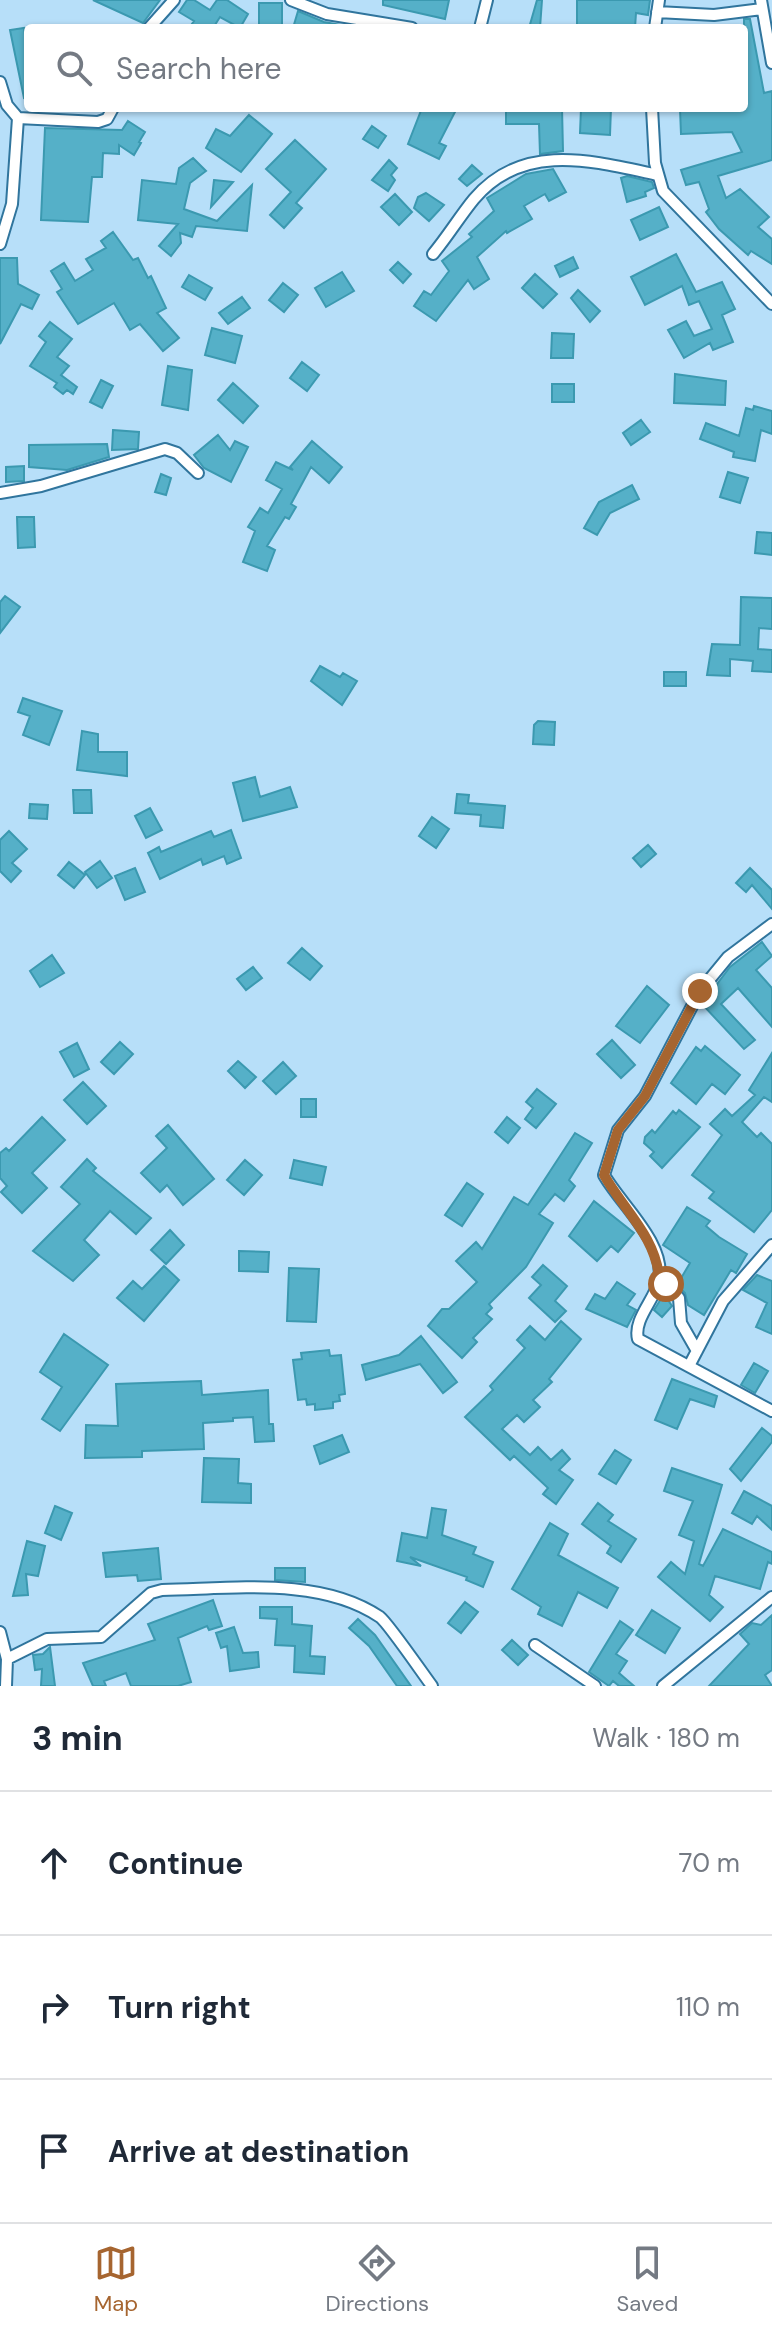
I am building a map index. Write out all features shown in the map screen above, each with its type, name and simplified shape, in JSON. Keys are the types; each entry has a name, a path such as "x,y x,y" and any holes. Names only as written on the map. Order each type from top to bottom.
{"street":[{"path":"153,24 174,0"},
{"path":"291,0 327,14 388,24"},
{"path":"481,24 487,0"},
{"path":"656,24 659,0"},
{"path":"657,12 714,15 762,5 772,61"},
{"path":"0,82 7,105 18,118 12,204 0,244"},
{"path":"18,118 98,122 107,119 111,112"},
{"path":"652,112 658,175 663,191 772,304"},
{"path":"433,254 474,199 515,165 581,160 658,175"},
{"path":"0,171 15,171"},
{"path":"0,493 56,482 165,449 177,453 198,473"},
{"path":"772,924 728,957 700,991 645,1096 618,1130 606,1160 604,1175 658,1260 659,1278 639,1323 638,1339 772,1411"},
{"path":"689,1366 723,1301 772,1245"},
{"path":"659,1278 679,1298 681,1323 697,1351"},
{"path":"7,1659 47,1639 101,1637 151,1593 162,1590 271,1589 331,1596 382,1618 432,1686"},
{"path":"663,1686 772,1597"},
{"path":"0,1632 7,1659 6,1686"},
{"path":"535,1645 595,1686"}],"building":[{"path":"93,0 160,0 143,23"},
{"path":"187,0 194,0 210,10 217,0 227,0 248,14 242,24 233,24 220,17 216,24 192,24 194,21 179,12"},
{"path":"383,0 449,0 445,19 383,5"},
{"path":"537,0 542,0 540,24 530,24"},
{"path":"577,0 650,0 648,15 636,13 635,24 577,24"},
{"path":"259,3 282,3 282,24 259,24"},
{"path":"298,11 335,24 294,24"},
{"path":"744,19 750,19 764,93 772,91 772,160 718,176 726,198 740,189 769,217 758,227 772,239 772,264 751,251 748,255 719,229 706,212 709,209 699,182 686,185 681,170 742,152 732,132 681,134 680,112 748,112 748,24 744,24"},
{"path":"24,28 24,98 10,30"},
{"path":"420,112 455,112 439,143 446,146 439,159 408,144"},
{"path":"506,112 562,112 563,151 540,154 539,124 506,124"},
{"path":"581,112 611,112 610,135 580,133"},
{"path":"249,115 272,134 241,172 206,148 216,129 230,136"},
{"path":"128,121 145,132 141,143 134,155 119,145 119,154 103,153 102,177 92,177 88,222 41,220 45,128 122,130"},
{"path":"372,126 386,136 378,148 363,139"},
{"path":"295,140 326,169 296,203 302,208 284,228 270,215 291,192 266,169"},
{"path":"193,158 206,171 190,183 184,209 217,221 252,185 247,231 196,226 192,237 180,233 181,243 171,256 159,246 178,224 138,220 142,180 176,184 179,168"},
{"path":"389,160 397,168 391,175 395,180 388,191 372,180"},
{"path":"472,165 482,174 467,186 459,179"},
{"path":"553,169 566,192 549,201 545,194 524,206 532,219 506,231 477,257 489,279 474,289 468,280 436,321 414,306 424,291 431,295 449,271 442,261 472,237 469,234 494,211 487,198 526,174"},
{"path":"627,176 652,182 654,188 645,192 646,196 627,202 621,178"},
{"path":"214,180 233,182 211,207"},
{"path":"426,193 444,205 429,221 414,208 418,197"},
{"path":"395,194 412,212 399,225 381,207"},
{"path":"659,207 668,227 640,240 631,220"},
{"path":"113,232 133,260 138,258 148,278 151,276 166,308 157,313 179,338 163,351 140,324 130,330 114,303 78,324 57,292 62,289 51,271 64,263 75,281 93,270 86,259 106,248 101,241"},
{"path":"676,254 696,292 722,282 735,309 722,315 733,342 713,350 710,343 684,358 668,330 686,321 694,336 712,329 699,301 689,305 682,286 645,305 631,277"},
{"path":"573,257 578,268 560,277 555,266"},
{"path":"0,258 17,258 18,284 39,295 32,309 21,304 0,344"},
{"path":"398,262 411,274 403,283 390,270"},
{"path":"342,272 354,291 326,307 315,288"},
{"path":"535,274 557,294 543,308 522,288"},
{"path":"189,275 212,288 205,300 182,287"},
{"path":"283,283 298,295 284,312 269,300"},
{"path":"578,290 600,311 590,322 571,298"},
{"path":"242,297 250,308 228,324 219,313"},
{"path":"50,322 72,339 57,357 69,366 61,375 77,387 73,394 67,390 63,394 54,387 57,383 30,366 46,342 39,336"},
{"path":"212,328 242,336 235,363 205,355"},
{"path":"552,333 574,334 573,358 551,358"},
{"path":"302,362 319,375 307,391 290,378"},
{"path":"168,366 192,370 188,410 162,405"},
{"path":"675,374 726,381 725,405 674,403"},
{"path":"101,380 113,386 102,408 90,402"},
{"path":"233,383 258,406 243,423 218,400"},
{"path":"552,384 574,384 574,402 552,402"},
{"path":"754,406 772,411 772,434 761,430 755,461 733,457 734,452 700,439 706,423 739,436 746,408 753,410"},
{"path":"641,420 650,432 631,445 623,433"},
{"path":"113,430 139,432 138,449 112,450"},
{"path":"218,435 230,450 235,441 248,447 231,482 204,468 194,455"},
{"path":"312,441 342,467 329,483 311,467 291,504 296,507 289,519 285,517 267,546 275,550 267,571 243,562 255,531 248,527 260,508 268,513 282,489 266,480 276,462 293,470 290,467"},
{"path":"107,444 109,457 67,470 29,467 29,445"},
{"path":"24,466 24,481 6,482 6,467"},
{"path":"728,472 748,478 740,503 720,497"},
{"path":"161,474 171,478 166,495 155,492"},
{"path":"632,485 639,499 610,513 597,535 584,528 599,502"},
{"path":"17,517 34,517 35,547 18,548"},
{"path":"757,532 772,533 772,555 755,553"},
{"path":"5,596 20,607 0,633 0,602"},
{"path":"741,597 772,598 772,629 759,628 758,649 772,650 772,672 752,671 753,661 730,659 730,676 707,675 712,644 740,645"},
{"path":"320,666 340,677 343,673 357,681 342,705 311,681"},
{"path":"664,672 686,672 686,686 664,686"},
{"path":"23,698 62,711 49,745 23,735 30,716 18,712"},
{"path":"538,721 555,722 554,745 533,744 534,725"},
{"path":"82,731 98,734 98,752 127,752 127,776 77,770"},
{"path":"255,777 260,797 290,787 297,807 243,821 233,783"},
{"path":"73,790 91,790 92,813 74,813"},
{"path":"457,794 469,795 468,803 505,806 503,828 480,826 481,815 455,813"},
{"path":"30,804 48,805 47,819 29,818"},
{"path":"150,808 162,830 146,838 135,816"},
{"path":"432,817 449,829 436,848 419,836"},
{"path":"231,830 241,858 227,864 224,856 203,865 201,859 160,879 148,853 159,847 161,852 211,831 214,837"},
{"path":"9,831 27,849 12,863 21,871 11,882 0,871 0,840"},
{"path":"648,845 656,854 641,867 633,858"},
{"path":"100,861 112,878 97,888 85,872"},
{"path":"69,862 85,875 74,888 58,875"},
{"path":"135,868 145,892 125,900 115,876"},
{"path":"750,868 772,890 772,909 752,885 746,892 736,883"},
{"path":"762,942 772,956 756,970 772,988 772,1027 738,988 721,1004 755,1040 744,1049 702,1004 730,967"},
{"path":"302,948 322,966 310,980 288,963"},
{"path":"52,955 64,973 40,987 30,971"},
{"path":"253,967 262,978 246,990 237,979"},
{"path":"647,986 669,1005 640,1043 616,1026"},
{"path":"612,1040 635,1065 621,1078 597,1054"},
{"path":"120,1042 133,1054 114,1074 101,1062"},
{"path":"77,1043 89,1069 74,1077 60,1052"},
{"path":"705,1046 740,1075 725,1094 712,1084 696,1104 671,1083 696,1047 701,1051"},
{"path":"772,1053 772,1102 764,1097 742,1122 757,1137 761,1133 772,1144 772,1210 754,1232 709,1198 714,1192 692,1175 722,1135 710,1124 725,1109 732,1116 755,1095 749,1090"},
{"path":"238,1061 256,1077 245,1088 228,1071"},
{"path":"283,1062 296,1076 276,1094 263,1081"},
{"path":"83,1082 106,1106 87,1124 64,1100"},
{"path":"537,1089 556,1104 536,1128 525,1119 533,1108 526,1102"},
{"path":"301,1099 316,1099 316,1117 301,1117"},
{"path":"679,1110 700,1127 662,1168 650,1156 654,1152 644,1143 645,1137 652,1130 655,1133 673,1111 676,1114"},
{"path":"42,1117 65,1140 32,1173 47,1188 22,1213 1,1192 7,1186 0,1178 0,1153 6,1148 9,1151"},
{"path":"507,1117 520,1128 508,1143 495,1132"},
{"path":"168,1125 214,1179 183,1205 167,1185 160,1192 141,1173 167,1148 156,1136"},
{"path":"575,1133 592,1143 569,1180 575,1186 564,1201 555,1194 539,1214 553,1223 526,1267 489,1304 492,1308 486,1314 492,1319 473,1338 477,1342 462,1358 428,1326 442,1309 449,1309 477,1282 456,1261 476,1242 482,1249 514,1197 528,1205"},
{"path":"87,1159 96,1168 93,1171 151,1218 136,1234 110,1211 84,1240 99,1255 73,1281 33,1251 80,1204 61,1187"},
{"path":"245,1160 262,1175 244,1195 227,1180"},
{"path":"294,1160 326,1167 322,1185 290,1178"},
{"path":"467,1183 483,1194 462,1226 445,1215"},
{"path":"594,1201 634,1233 618,1252 611,1246 597,1261 569,1236"},
{"path":"687,1207 710,1221 706,1226 719,1237 747,1254 736,1273 731,1270 704,1315 688,1305 685,1293 677,1285 690,1263 663,1245"},
{"path":"170,1230 184,1245 166,1264 151,1250"},
{"path":"239,1251 269,1252 268,1272 239,1271"},
{"path":"543,1265 567,1286 555,1301 566,1311 555,1322 529,1298 541,1285 532,1277"},
{"path":"164,1266 179,1280 144,1321 117,1298 133,1281 142,1289"},
{"path":"289,1268 319,1269 316,1322 287,1321"},
{"path":"757,1275 772,1281 772,1334 756,1327 767,1303 743,1290"},
{"path":"617,1282 635,1294 627,1305 636,1310 627,1327 586,1309 595,1294 605,1299"},
{"path":"664,1294 672,1306 662,1317 654,1310"},
{"path":"561,1321 581,1339 549,1379 552,1382 533,1400 540,1407 524,1422 517,1415 502,1429 530,1455 538,1447 551,1460 562,1450 570,1459 559,1470 573,1480 556,1504 543,1494 548,1488 514,1456 510,1460 465,1417 493,1390 490,1386 525,1348 517,1340 530,1326 545,1340"},
{"path":"64,1334 108,1365 60,1431 42,1419 62,1387 40,1372"},
{"path":"421,1336 457,1382 443,1393 420,1364 366,1380 362,1365 399,1355"},
{"path":"329,1350 330,1356 341,1355 345,1394 339,1395 340,1401 333,1402 333,1408 315,1410 315,1404 307,1405 306,1399 298,1400 293,1360 302,1359 301,1353"},
{"path":"754,1363 768,1371 755,1393 741,1385"},
{"path":"672,1379 717,1396 714,1407 690,1399 677,1429 655,1420"},
{"path":"201,1381 202,1395 268,1390 269,1424 273,1424 274,1441 255,1442 253,1417 233,1418 233,1421 203,1423 204,1449 142,1451 142,1457 85,1458 86,1425 118,1426 116,1384"},
{"path":"762,1428 772,1436 772,1442 741,1481 730,1469"},
{"path":"342,1435 349,1452 320,1464 314,1446"},
{"path":"615,1450 631,1460 616,1484 599,1474"},
{"path":"204,1458 239,1459 238,1483 251,1484 251,1503 202,1502"},
{"path":"672,1468 722,1485 699,1564 703,1566 723,1529 772,1552 772,1564 768,1562 760,1589 715,1576 709,1595 723,1607 710,1621 658,1577 671,1562 685,1574 694,1541 679,1535 693,1501 664,1491"},
{"path":"744,1491 772,1506 772,1530 757,1516 752,1524 732,1513"},
{"path":"598,1503 613,1515 608,1521 636,1539 621,1562 607,1553 611,1546 582,1524"},
{"path":"55,1506 72,1513 61,1540 45,1533"},
{"path":"432,1508 446,1510 442,1535 476,1547 473,1554 493,1562 483,1587 466,1580 467,1577 410,1557 421,1566 397,1561 402,1533 427,1538"},
{"path":"550,1523 568,1534 558,1555 618,1588 607,1608 578,1592 562,1626 538,1614 541,1607 512,1589"},
{"path":"27,1541 45,1546 38,1576 26,1574 28,1595 13,1596"},
{"path":"158,1548 161,1579 138,1581 137,1575 106,1577 103,1553"},
{"path":"275,1568 305,1568 305,1582 275,1580"},
{"path":"213,1600 222,1626 209,1630 207,1626 178,1638 191,1682 178,1686 131,1686 126,1673 104,1681 106,1686 93,1686 83,1663 155,1640 148,1624"},
{"path":"465,1602 478,1612 461,1633 448,1623"},
{"path":"260,1607 292,1607 292,1624 312,1626 310,1656 325,1657 324,1674 294,1672 295,1646 275,1645 277,1619 260,1618"},
{"path":"652,1610 680,1628 665,1653 636,1635"},
{"path":"772,1615 772,1670 765,1675 772,1686 709,1686 749,1644 740,1634 752,1623 761,1625"},
{"path":"358,1619 375,1635 411,1686 397,1686 369,1646 349,1628"},
{"path":"620,1621 633,1630 616,1654 627,1661 619,1673 634,1686 619,1686 613,1681 609,1686 589,1672"},
{"path":"234,1627 243,1653 258,1652 259,1667 230,1671 227,1646 221,1648 216,1633"},
{"path":"512,1640 528,1655 518,1665 502,1650"},
{"path":"50,1647 55,1686 41,1686 42,1669 35,1670 33,1655 43,1654"}],"route":[{"path":"666,1284 659,1278 658,1260 650,1243 604,1175 606,1160 618,1130 645,1096 700,991"}]}
